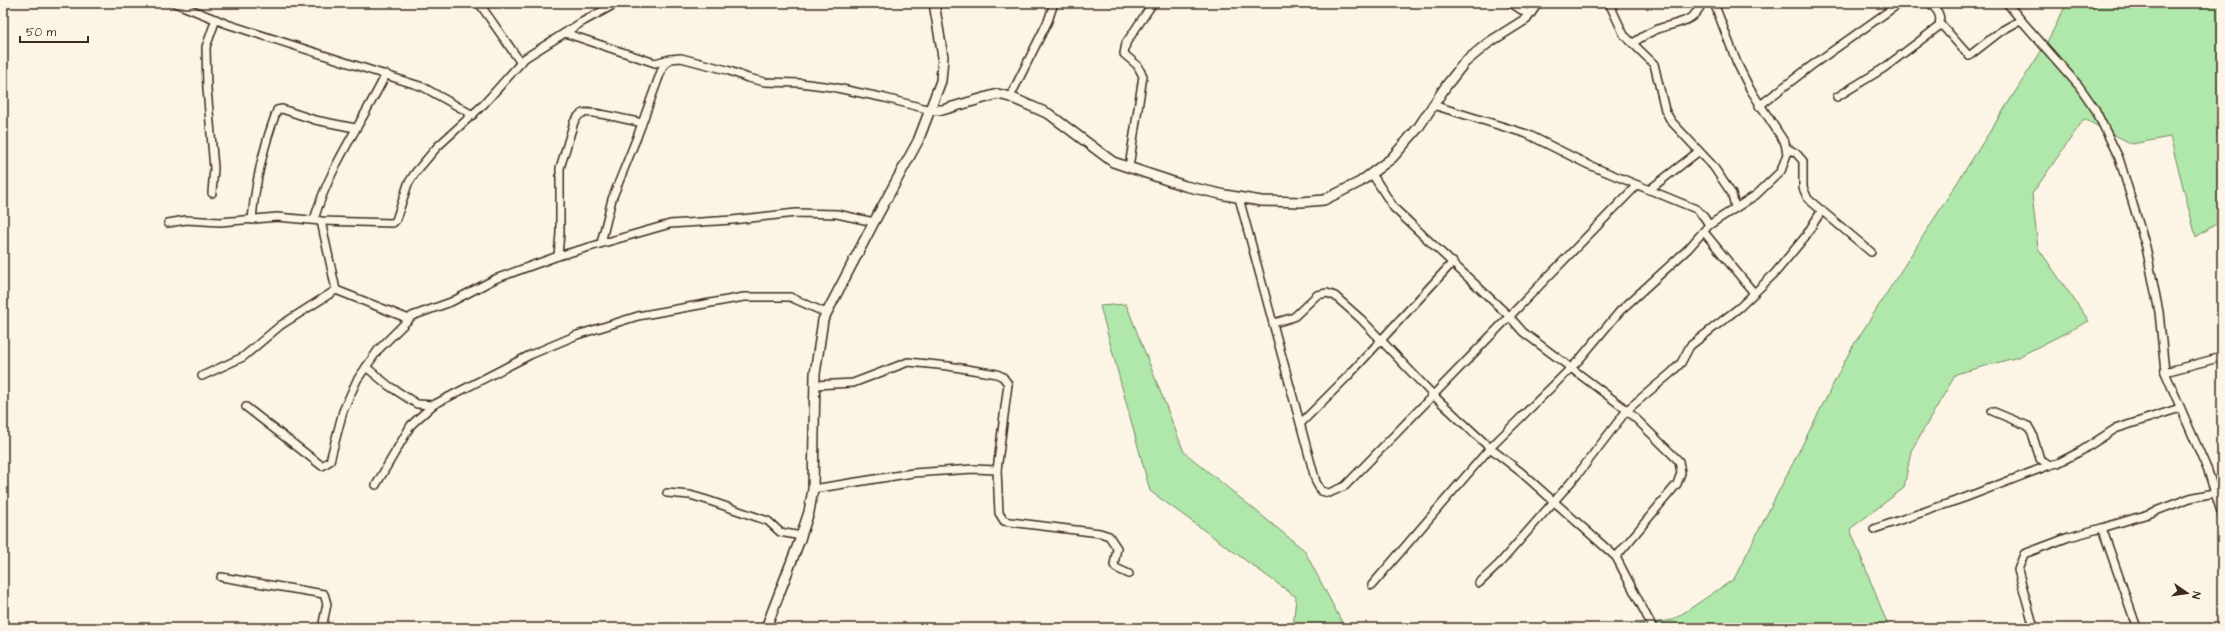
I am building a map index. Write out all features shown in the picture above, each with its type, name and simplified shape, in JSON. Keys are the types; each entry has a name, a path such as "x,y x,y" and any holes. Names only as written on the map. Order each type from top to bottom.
{"street":[{"path":"174,3 324,56 386,74 423,87 473,115"},
{"path":"479,3 521,63"},
{"path":"168,223 186,220 220,222 277,217 393,223 396,220 408,184 414,172 437,147 473,115 525,58 617,3"},
{"path":"766,628 801,536 813,489 815,385 819,338 826,313 918,142 931,110 940,81 943,57 934,3"},
{"path":"1010,97 1048,21 1054,3"},
{"path":"1128,167 1144,76 1137,65 1124,54 1124,49 1126,43 1153,3"},
{"path":"1510,3 1529,15"},
{"path":"565,33 655,63 670,59 688,60 765,82 800,83 832,87 885,98 931,110 948,109 998,94 1010,97 1049,114 1113,162 1185,186 1239,198 1301,202 1324,200 1360,182 1392,158 1418,128 1433,105 1464,64 1488,43 1526,19 1537,3"},
{"path":"1609,3 1619,28 1654,64 1665,110 1671,120 1698,152 1714,166 1732,194 1735,208"},
{"path":"1633,42 1657,29 1688,20 1695,14 1702,3"},
{"path":"1714,3 1737,63 1759,106 1787,148 1796,153 1803,161 1804,193 1871,252"},
{"path":"1759,106 1807,69 1900,3"},
{"path":"1930,3 1939,14 1940,23 1949,31 1969,56 2001,31 2021,20"},
{"path":"2007,3 2080,86 2096,109 2119,158 2146,247 2159,312 2165,372 2208,472 2222,515"},
{"path":"212,193 214,168 207,89 206,47 216,19"},
{"path":"1837,97 1908,51 1930,34 1940,23"},
{"path":"600,243 612,199 663,66 670,59"},
{"path":"336,290 318,220 323,197 355,128 386,74"},
{"path":"1433,105 1527,134 1589,165 1696,209 1704,217 1708,225"},
{"path":"252,220 254,199 264,150 277,110 282,109 315,120 355,128"},
{"path":"558,256 560,233 560,168 574,122 582,113 592,113 642,123"},
{"path":"1372,585 1490,448 1569,368 1579,360 1620,311 1704,232 1708,225 1756,195 1781,171 1787,148"},
{"path":"1649,190 1698,152"},
{"path":"1372,174 1394,208 1453,262 1509,316 1523,332 1569,368 1627,410 1679,461 1681,473 1677,484 1616,557"},
{"path":"1239,198 1318,487 1325,493 1335,492 1345,486 1637,185"},
{"path":"1479,583 1499,564 1578,474 1627,410 1681,363 1690,346 1754,293 1775,273 1805,238 1822,210"},
{"path":"246,407 322,466 330,461 344,410 357,380 378,350 409,319 451,302 495,279 558,256 670,224 732,220 796,213 837,214 874,222"},
{"path":"1704,232 1754,293"},
{"path":"1301,423 1453,262"},
{"path":"336,290 409,319"},
{"path":"202,376 243,357 281,325 336,290"},
{"path":"1274,323 1294,318 1317,295 1327,293 1335,296 1433,395 1490,448 1616,557 1653,628"},
{"path":"376,485 411,425 432,405 530,356 577,335 638,316 744,297 790,298 826,313"},
{"path":"2165,372 2222,357"},
{"path":"815,385 853,383 908,362 948,366 996,374 1003,377 1008,384 997,470 999,513 1004,521 1100,533 1109,536 1117,548 1114,565 1116,568 1129,574"},
{"path":"366,367 389,386 417,404 432,405"},
{"path":"1874,529 1964,498 2058,463 2081,451 2115,429 2180,408"},
{"path":"1992,411 2028,426 2032,433 2040,459 2050,465"},
{"path":"813,489 928,472 973,469 997,470"},
{"path":"667,493 690,495 707,500 768,521 780,532 801,536"},
{"path":"2034,628 2018,570 2024,554 2069,537 2148,514 2190,498 2214,493"},
{"path":"2102,528 2137,628"},
{"path":"221,577 324,594 327,604 322,628"}],"green space":[{"path":"2067,3 2222,3 2222,220 2196,237 2170,137 2132,144 2084,119 2032,194 2038,248 2089,321 2018,357 1956,374 1911,451 1904,488 1850,529 1889,628 1615,628 1673,620 1734,579 1851,349 2047,42"},
{"path":"1126,304 1184,452 1304,550 1345,628 1293,628 1296,597 1150,491 1100,306"}]}
